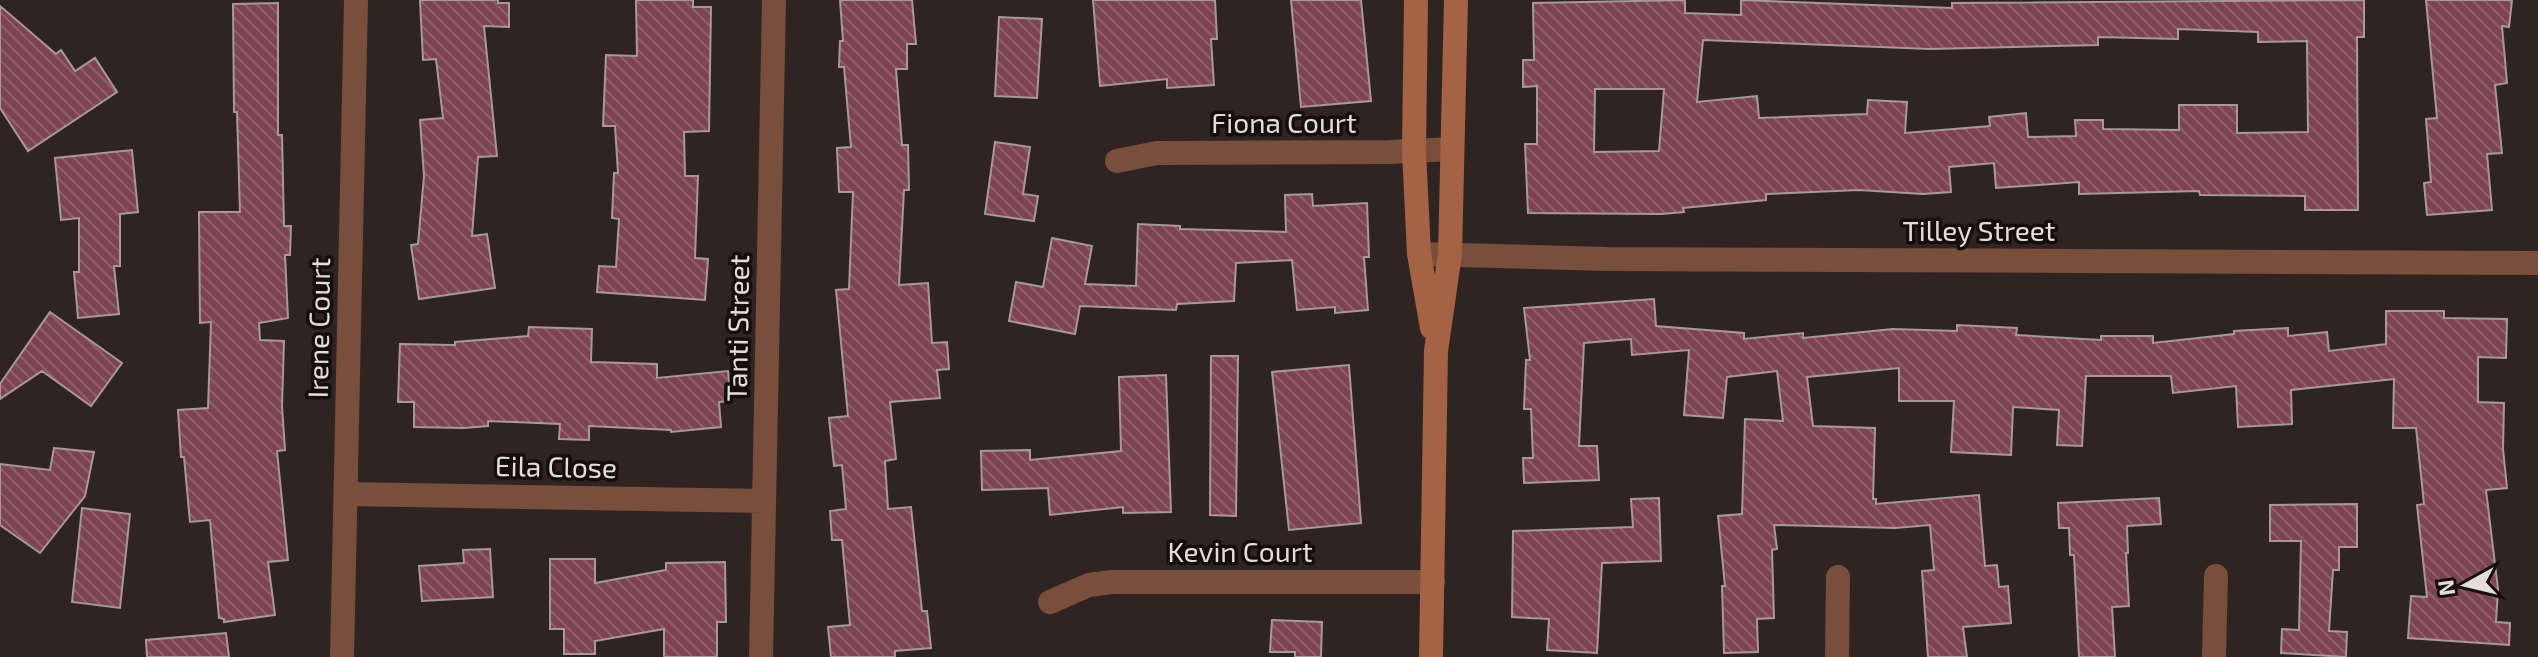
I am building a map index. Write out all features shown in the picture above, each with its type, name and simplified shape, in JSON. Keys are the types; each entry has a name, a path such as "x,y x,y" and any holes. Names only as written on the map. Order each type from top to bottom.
{"main road":[{"path":"1416,0 1414,151 1419,254 1436,351"},
{"path":"1431,657 1436,351 1450,254 1456,0"}],"street":[{"name":"Irene Court","path":"342,657 356,0"},
{"name":"Tanti Street","path":"761,657 774,0"},
{"name":"Fiona Court","path":"1117,161 1157,153 1452,149"},
{"name":"Tilley Street","path":"1419,254 1607,259 2538,263"},
{"name":"Eila Close","path":"346,494 764,501"},
{"path":"2214,657 2216,576"},
{"path":"1837,657 1838,577"},
{"name":"Kevin Court","path":"1050,602 1089,585 1112,582 1433,582"}],"building":[{"path":"420,0 498,0 498,3 509,3 509,27 484,26 497,156 478,157 472,236 487,234 495,288 419,299 411,245 418,244 424,176 420,120 443,118 436,59 423,60"},
{"path":"636,0 693,0 693,7 711,7 709,131 684,132 685,176 698,176 695,258 708,259 705,300 597,292 599,266 616,267 619,219 612,218 614,173 618,173 615,126 603,126 606,55 637,56"},
{"path":"840,0 912,0 916,44 907,44 907,69 896,69 902,145 908,145 909,190 904,190 899,285 928,283 932,343 947,342 949,369 937,370 940,398 890,402 896,459 885,461 888,509 911,507 922,611 927,611 931,648 895,651 895,657 831,657 828,627 850,625 842,540 832,540 830,511 846,509 842,465 834,466 829,418 848,416 836,290 849,289 853,192 839,192 837,148 851,147 844,67 839,67 840,41 843,41"},
{"path":"1093,0 1215,0 1217,39 1211,39 1214,85 1167,88 1167,79 1100,86"},
{"path":"1291,0 1361,0 1371,101 1301,107"},
{"path":"1685,0 1685,13 1741,15 1741,0 1952,8 1952,3 2364,0 2364,37 2357,37 2358,210 2305,210 2305,196 2200,195 2199,191 2079,194 2079,182 1996,188 1994,163 1949,167 1951,192 1923,194 1859,190 1766,194 1766,200 1683,208 1684,212 1661,214 1528,213 1525,144 1537,144 1537,86 1523,87 1523,60 1534,60 1533,3","holes":["2178,29 2258,32 2258,42 2307,41 2308,132 2237,133 2237,105 2179,105 2179,130 2103,129 2103,120 2075,120 2076,136 2028,137 2026,113 1989,117 1990,126 1905,133 1907,102 1868,100 1867,114 1759,118 1757,96 1697,102 1703,40 1930,49 2098,45 2098,37 2178,39","1595,89 1664,89 1659,151 1594,152"]},
{"path":"2426,0 2512,0 2509,27 2502,26 2507,83 2495,85 2502,153 2487,154 2492,210 2427,215 2424,183 2431,182 2426,119 2437,118"},
{"path":"278,3 278,135 282,135 284,226 291,226 290,255 285,255 288,318 259,323 260,340 284,341 282,406 285,450 277,451 288,560 268,562 275,615 224,622 219,618 210,520 190,522 178,410 208,408 211,322 200,323 199,212 240,212 237,112 234,112 233,4"},
{"path":"0,6 56,54 61,50 75,71 95,58 117,92 28,151 0,108"},
{"path":"999,17 1042,19 1037,98 995,96"},
{"path":"995,142 1030,147 1023,194 1038,196 1034,221 985,214"},
{"path":"132,150 138,212 120,214 120,266 114,266 119,314 78,318 74,272 79,272 79,218 61,220 55,158"},
{"path":"1312,194 1313,206 1367,203 1369,257 1364,257 1368,310 1335,313 1335,307 1297,310 1292,260 1236,263 1234,301 1177,304 1176,310 1080,306 1075,334 1009,321 1016,282 1043,287 1052,238 1092,246 1085,284 1136,286 1138,224 1180,226 1180,229 1286,232 1285,195"},
{"path":"1654,299 1656,326 1744,333 1744,339 1803,333 1803,338 1893,329 1957,331 1957,325 2017,328 2016,335 2101,340 2101,336 2153,336 2153,343 2234,334 2234,331 2288,328 2288,336 2327,332 2329,351 2386,344 2386,311 2444,311 2444,318 2507,319 2506,358 2478,357 2478,402 2504,403 2503,449 2507,488 2486,490 2498,589 2496,622 2510,623 2509,645 2408,638 2411,596 2427,597 2417,505 2424,504 2416,428 2393,428 2394,379 2291,390 2292,424 2238,427 2236,386 2173,393 2171,376 2086,376 2082,446 2057,445 2059,410 2013,407 2011,455 1951,452 1954,401 1899,401 1899,368 1807,377 1813,426 1875,428 1873,499 1876,499 1876,504 1979,495 1985,566 1997,565 1999,587 2008,586 2011,623 1963,627 1967,657 1928,657 1922,571 1934,570 1930,525 1895,528 1774,525 1777,549 1772,550 1774,618 1757,619 1758,652 1724,653 1722,586 1725,586 1718,516 1742,514 1745,419 1783,421 1777,371 1727,377 1723,418 1684,415 1689,350 1632,355 1631,339 1584,343 1579,446 1597,446 1599,480 1524,483 1523,458 1533,458 1531,409 1524,409 1526,360 1530,360 1524,308"},
{"path":"50,312 122,363 91,406 42,371 0,399 0,384"},
{"path":"529,327 592,329 591,362 657,364 657,378 728,371 731,401 719,402 721,427 671,432 589,426 589,440 559,439 560,424 488,421 488,426 464,428 414,427 414,402 398,402 400,344 455,345 455,342 528,336"},
{"path":"1211,356 1238,356 1236,516 1210,515"},
{"path":"1349,365 1361,523 1289,530 1272,372"},
{"path":"1166,375 1171,512 1123,513 1123,507 1050,515 1048,488 982,490 981,451 1030,450 1030,460 1121,451 1119,377"},
{"path":"54,448 94,452 85,496 40,553 0,525 0,464 50,470"},
{"path":"1659,498 1661,561 1602,563 1597,653 1547,650 1549,619 1512,617 1513,531 1633,527 1631,499"},
{"path":"2159,498 2161,524 2127,526 2129,606 2112,607 2115,657 2079,657 2074,555 2070,555 2069,528 2059,528 2058,503"},
{"path":"2357,504 2357,547 2339,547 2339,570 2333,570 2329,631 2347,632 2346,657 2281,653 2282,629 2299,630 2301,541 2270,541 2270,505"},
{"path":"82,508 130,514 120,608 72,602"},
{"path":"490,549 493,597 422,601 419,566 464,563 463,550"},
{"path":"550,559 595,559 595,583 666,570 666,563 725,562 726,622 717,622 717,657 664,657 664,629 595,641 595,654 564,654 564,629 550,629"},
{"path":"1272,620 1322,622 1321,657 1295,657 1295,652 1270,652"},
{"path":"226,633 229,657 147,657 146,640"}]}
